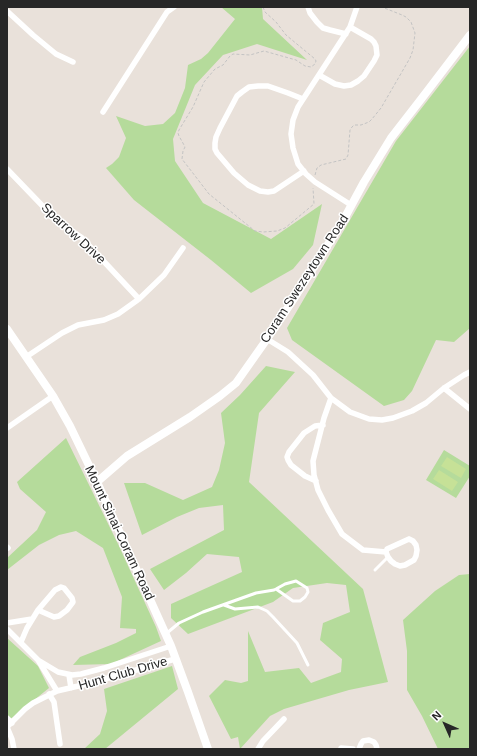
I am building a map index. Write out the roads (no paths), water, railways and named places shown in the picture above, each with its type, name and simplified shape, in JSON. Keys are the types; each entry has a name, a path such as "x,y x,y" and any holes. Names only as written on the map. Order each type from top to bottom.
{"street":[{"path":"103,112 167,12 174,7"},
{"path":"308,7 310,13 324,28 346,34"},
{"path":"351,205 315,182 306,174 298,164 293,148 291,134 293,120 298,107 346,34 357,7"},
{"path":"7,11 56,54 73,62"},
{"path":"319,75 335,84 344,86 351,85 364,76 378,55 376,46 371,39 350,27"},
{"name":"Coram Swezeytown Road","path":"97,482 128,456 220,396 236,383 267,339 320,257 391,138 470,35"},
{"path":"303,99 268,86 249,87 237,96 216,137 215,149 217,154 234,173 248,185 260,191 274,191 304,171"},
{"name":"Sparrow Drive","path":"7,169 57,222 81,237 139,299"},
{"path":"26,357 62,333 78,325 104,320 118,314 139,299 164,275 183,248"},
{"name":"Mount Sinai-Coram Road","path":"7,329 53,396 70,426 97,482 171,646 208,749"},
{"path":"267,339 288,352 313,375 331,398 350,412 369,419 382,420 393,418 412,411 426,403 444,388 470,372"},
{"path":"444,388 470,409"},
{"path":"7,428 53,396"},
{"path":"331,398 313,461 314,475 318,490 342,534 363,550 387,555 391,561 400,566 414,560 417,550 416,545 409,539 387,549 387,555"},
{"path":"316,481 305,476 291,464 287,457 293,446 304,433 315,426 323,425"},
{"path":"21,642 32,619 38,610 55,590 61,587 64,588 72,598 73,602 59,616 54,617 38,610"},
{"path":"7,623 32,619"},
{"name":"Hunt Club Drive","path":"7,629 38,660 57,691"},
{"name":"Hunt Club Drive","path":"38,660 58,672 69,675 82,674 171,646"},
{"name":"Hunt Club Drive","path":"9,726 25,709 49,694 175,659"},
{"name":"Hunt Club Drive","path":"69,675 71,688"},
{"path":"49,694 54,702 60,744"},
{"path":"7,718 14,749"},
{"path":"258,749 263,741 284,719"},
{"path":"359,749 363,741 369,740 374,742 377,749"},
{"path":"341,748 353,749"}],"lane":[{"path":"375,570 387,555"},
{"path":"165,634 178,623 203,612 256,593 276,589 284,584 296,581 307,588 308,592 300,601 293,601 276,589"},
{"path":"224,605 235,609 258,607 267,611 297,643 308,665"}]}
